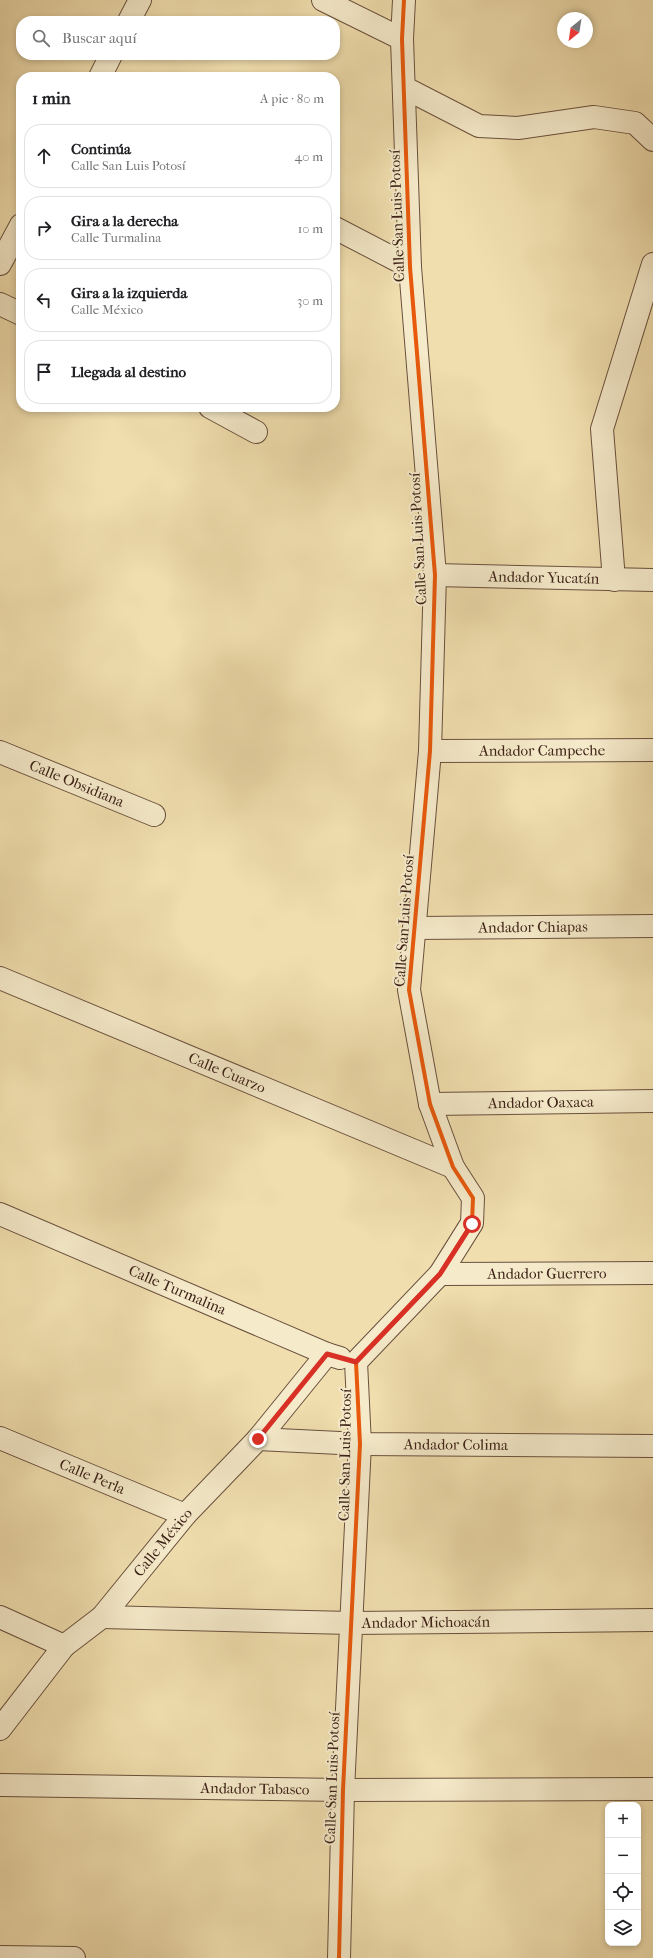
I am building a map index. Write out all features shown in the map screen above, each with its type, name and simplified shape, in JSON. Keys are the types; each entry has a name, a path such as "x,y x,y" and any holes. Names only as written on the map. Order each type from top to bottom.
{"street":[{"path":"132,16 140,0"},
{"path":"323,0 402,39"},
{"name":"Calle San Luis Potosí","path":"339,1958 343,1790 360,1444 356,1362 440,1274 472,1224 473,1198 453,1167 430,1104 409,990 430,751 435,575 410,267 405,88 402,39 404,0"},
{"path":"102,72 108,60"},
{"path":"405,88 479,126 518,128 594,118 635,123 653,140"},
{"path":"340,231 410,267"},
{"path":"0,264 16,234"},
{"path":"614,580 602,429 653,264"},
{"path":"0,304 16,312"},
{"path":"219,412 256,432"},
{"name":"Andador Yucatán","path":"435,575 653,580"},
{"name":"Andador Campeche","path":"430,751 653,750"},
{"name":"Calle Obsidiana","path":"0,752 154,815"},
{"name":"Andador Chiapas","path":"414,928 653,926"},
{"name":"Calle Cuarzo","path":"0,978 453,1167"},
{"name":"Andador Oaxaca","path":"430,1104 653,1100"},
{"name":"Calle Turmalina","path":"0,1214 327,1354 356,1362"},
{"name":"Andador Guerrero","path":"440,1274 653,1273"},
{"name":"Calle México","path":"0,1729 64,1646 102,1617 185,1515 258,1439 327,1354"},
{"name":"Calle Perla","path":"0,1438 185,1515"},
{"name":"Andador Colima","path":"258,1439 360,1444 653,1446"},
{"name":"Andador Michoacán","path":"102,1617 352,1623 653,1620"},
{"path":"0,1618 64,1646"},
{"name":"Andador Tabasco","path":"0,1785 343,1790 653,1789"},
{"path":"0,1957 74,1958"}],"cycle path":[{"path":"339,1958 343,1790 360,1444 356,1362 440,1274 472,1223 473,1198 453,1167 430,1104 409,990 430,751 435,575 410,267 402,39 404,0"}],"route":[{"path":"258,1439 327,1354 356,1362 440,1274 472,1224"}]}
